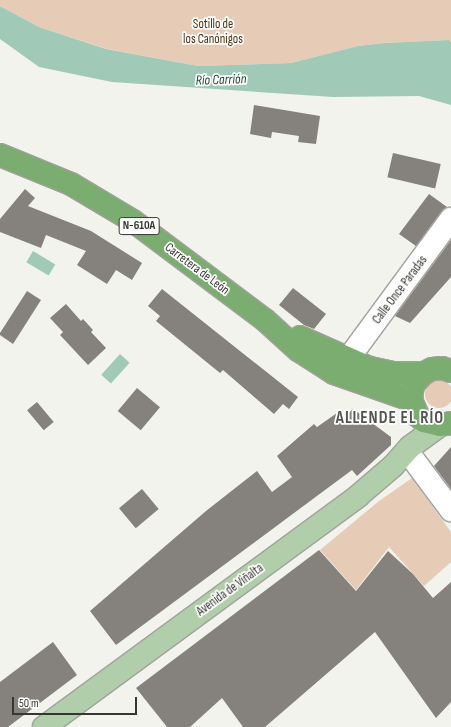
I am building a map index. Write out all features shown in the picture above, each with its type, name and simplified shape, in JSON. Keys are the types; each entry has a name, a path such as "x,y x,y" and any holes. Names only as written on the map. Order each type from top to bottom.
{"highway":[{"name":"Carretera de León","path":"0,155 71,184 133,221 265,320 298,350 334,373 414,408"},
{"name":"Carretera de León","path":"265,320 370,368 394,373 424,373"},
{"name":"N-610A","path":"424,373 437,369 451,371"},
{"path":"414,408 413,385 424,373"},
{"name":"N-610A","path":"414,408 424,421 445,424"}],"main road":[{"path":"408,449 414,408"},
{"name":"Avenida de Viñalta","path":"44,727 358,496 393,466 408,449 445,424"}],"street":[{"name":"Calle Once Paradas","path":"348,359 451,219"},
{"path":"408,449 451,510"}],"green space":[{"name":"Sotillo de los Canónigos","path":"0,0 451,0 451,42 449,40 384,43 358,46 291,63 198,66 107,49 39,27 0,6"},
{"path":"439,380 449,384 453,394 449,404 439,408 429,404 425,394 429,384"},
{"path":"412,478 451,532 451,562 424,586 389,547 356,590 320,550 379,501"}],"water":[{"name":"Río Carrión","path":"0,6 39,27 106,49 198,66 291,63 358,46 384,43 449,40 451,42 451,105 419,96 333,97 112,82 39,67 0,39"},
{"path":"33,251 55,264 49,276 26,262"},
{"path":"120,354 130,363 111,384 101,375"}],"building":[{"path":"254,105 320,116 316,144 298,142 299,136 272,132 271,138 250,134"},
{"path":"393,153 441,164 435,188 387,177"},
{"path":"25,189 35,198 28,206 91,231 142,263 132,280 116,270 107,284 77,265 86,251 46,235 41,248 0,232 0,219"},
{"path":"429,194 447,207 441,212 416,246 399,234"},
{"path":"451,240 451,277 410,323 395,316"},
{"path":"293,288 326,314 314,329 304,325 279,305"},
{"path":"162,289 298,397 289,409 283,404 274,414 223,370 220,373 156,321 160,316 148,306"},
{"path":"27,291 41,300 13,344 0,335 0,333"},
{"path":"66,304 81,321 83,319 93,330 91,332 106,348 88,365 60,335 63,332 50,318"},
{"path":"137,388 160,407 141,430 118,411"},
{"path":"37,402 54,422 44,430 27,410"},
{"path":"353,409 391,437 391,445 357,476 352,470 116,645 90,611 206,511 257,471 272,492 292,477 277,456 314,424 317,427 337,413 342,419"},
{"path":"451,447 451,489 434,466"},
{"path":"142,489 159,509 136,528 119,508"},
{"path":"319,550 356,591 388,551 413,574 433,598 451,582 451,702 436,718 375,632 265,727 243,727 222,698 190,727 167,727 136,688"},
{"path":"53,642 77,675 8,727 0,727 0,682"}],"district":[{"name":"ALLENDE EL RÍO","path":"390,419"}]}
